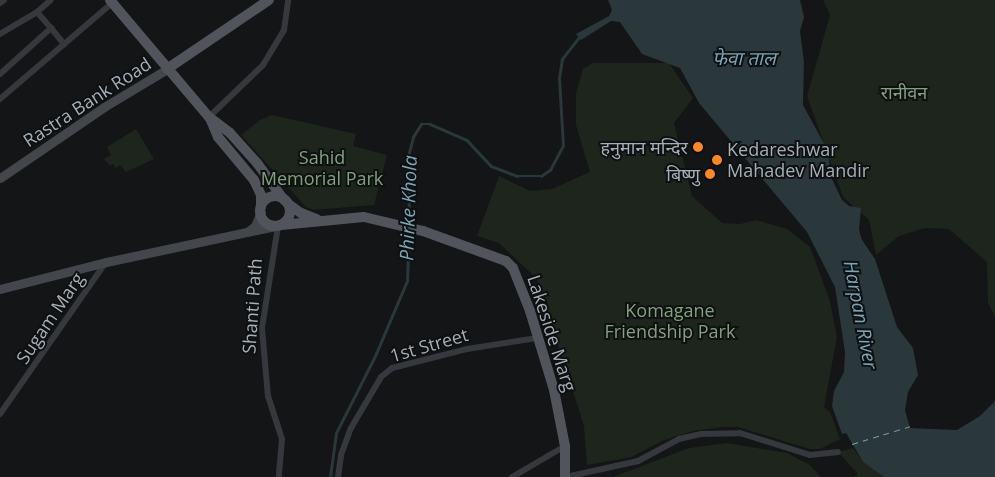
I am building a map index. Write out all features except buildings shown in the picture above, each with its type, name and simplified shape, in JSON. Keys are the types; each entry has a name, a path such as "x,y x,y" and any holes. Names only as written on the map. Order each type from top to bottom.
{"main road":[{"path":"167,69 269,0"},
{"path":"111,1 167,69 209,117 230,133 286,201 301,213 326,220"},
{"name":"Rastra Bank Road","path":"0,178 104,107 167,69"},
{"path":"209,117 218,137 259,189 261,210 265,222 278,226 290,216 286,201"},
{"path":"261,210 269,198 286,201"},
{"name":"Shanti Path","path":"243,234 255,226 261,210"},
{"name":"Lakeside Marg","path":"278,226 355,217 400,224 506,261 513,268 554,390 566,446 565,477"},
{"name":"Shanti Path","path":"0,289 106,262 278,226"}],"street":[{"path":"0,3 4,0"},
{"path":"0,34 37,12 51,0"},
{"path":"209,117 263,65 284,30 288,0"},
{"path":"0,99 111,1"},
{"path":"37,12 64,44"},
{"path":"0,74 52,28"},
{"name":"Shanti Path","path":"278,226 262,328 268,396 282,439 279,477"},
{"name":"Sugam Marg","path":"0,414 106,262"},
{"name":"1st Street","path":"338,477 348,433 381,378 392,368 467,349 537,338"},
{"path":"565,477 638,462 679,439 701,434 740,434 810,455 838,452"},
{"path":"512,477 566,446"}],"green space":[{"name":"रानीवन","path":"823,0 995,0 995,317 988,303 987,262 949,229 925,228 899,236 876,255 869,220 843,197 807,96 830,15"},
{"name":"Komagane Friendship Park","path":"593,63 669,63 693,98 674,123 692,196 722,223 740,224 756,220 787,229 810,247 830,301 837,337 824,407 830,412 840,439 820,449 810,449 738,427 723,427 693,431 664,440 631,457 587,465 584,426 537,279 499,243 477,236 499,176 530,191 552,189 590,172 576,125 576,93 583,69"},
{"name":"Sahid Memorial Park","path":"272,115 356,134 353,146 387,155 374,205 314,210 306,207 241,135 260,120"},
{"path":"136,129 154,159 126,172 120,165 116,168 113,164 110,166 104,159 111,155 107,147"},
{"path":"727,443 787,453 810,465 821,477 613,477 689,448"},
{"path":"853,448 863,462 884,477 853,477 858,474 838,452"}],"water":[{"name":"फेवा ताल","path":"608,0 800,0 804,17 800,31 804,62 803,105 828,151 831,177 842,200 849,206 861,208 859,230 862,240 875,259 897,327 913,348 918,375 908,392 905,410 910,428 957,430 980,416 995,401 995,477 884,477 863,462 846,433 842,434 832,406 834,391 844,372 845,352 835,287 807,232 699,103 680,68 642,54 620,22 611,21 581,40 576,34 609,16 612,10"}],"waterway":[{"name":"Phirke Khola","path":"409,224 408,156 413,137 421,124 430,124 467,140 491,166 517,176 541,176 550,170 563,146 559,78 562,59 579,37"},
{"name":"Phirke Khola","path":"330,477 336,433 375,356 407,281 409,230"}],"ferry route":[{"path":"852,444 911,426"}],"place":[{"name":"हनुमान मन्दिर","path":"698,147"},
{"name":"Kedareshwar Mahadev Mandir","path":"717,160"},
{"name":"बिष्णु","path":"710,174"}],"water label":[{"name":"Harpan River","path":"860,315"}]}
